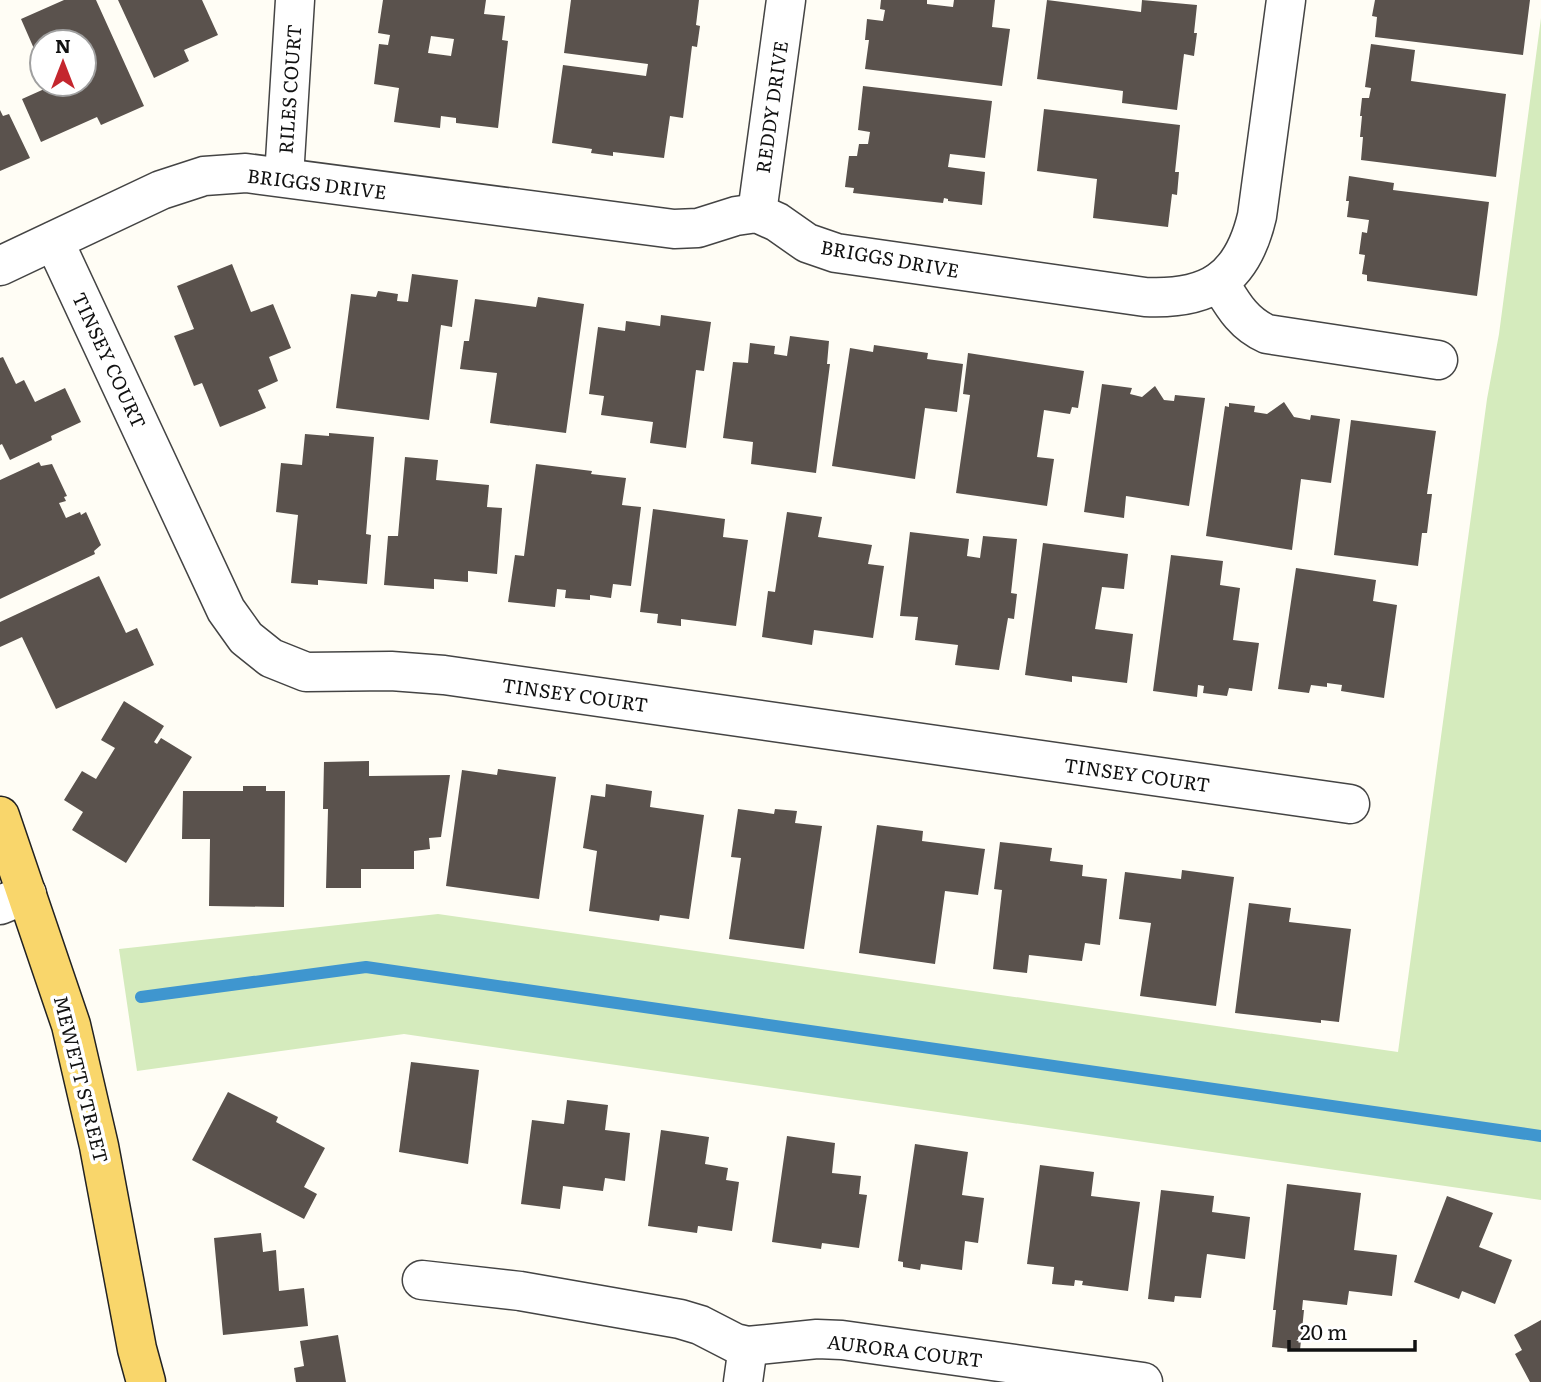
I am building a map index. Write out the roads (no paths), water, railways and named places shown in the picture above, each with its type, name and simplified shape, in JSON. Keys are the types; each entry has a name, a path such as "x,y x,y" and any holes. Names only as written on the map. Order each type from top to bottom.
{"main road":[{"name":"MEWETT STREET","path":"0,816 13,900 71,1025 99,1146 139,1371"}],"street":[{"name":"RILES COURT","path":"284,177 295,0"},
{"name":"REDDY DRIVE","path":"757,214 786,0"},
{"name":"BRIGGS DRIVE","path":"0,266 161,190 204,176 246,173 674,229 698,228 736,216 757,214 777,222 807,243 836,253 1145,297 1172,298 1196,294 1219,282 1232,271 1244,255 1255,227 1286,0"},
{"name":"TINSEY COURT","path":"54,241 226,610 246,638 271,659 306,672 391,671 444,675 1350,804"},
{"path":"1219,282 1240,316 1254,328 1267,334 1438,360"},
{"name":"AURORA COURT","path":"422,1280 520,1291 680,1319 700,1325 735,1343 745,1364 817,1339 842,1340 1143,1382"}],"waterway":[{"path":"141,997 366,967 1541,1136"}]}
